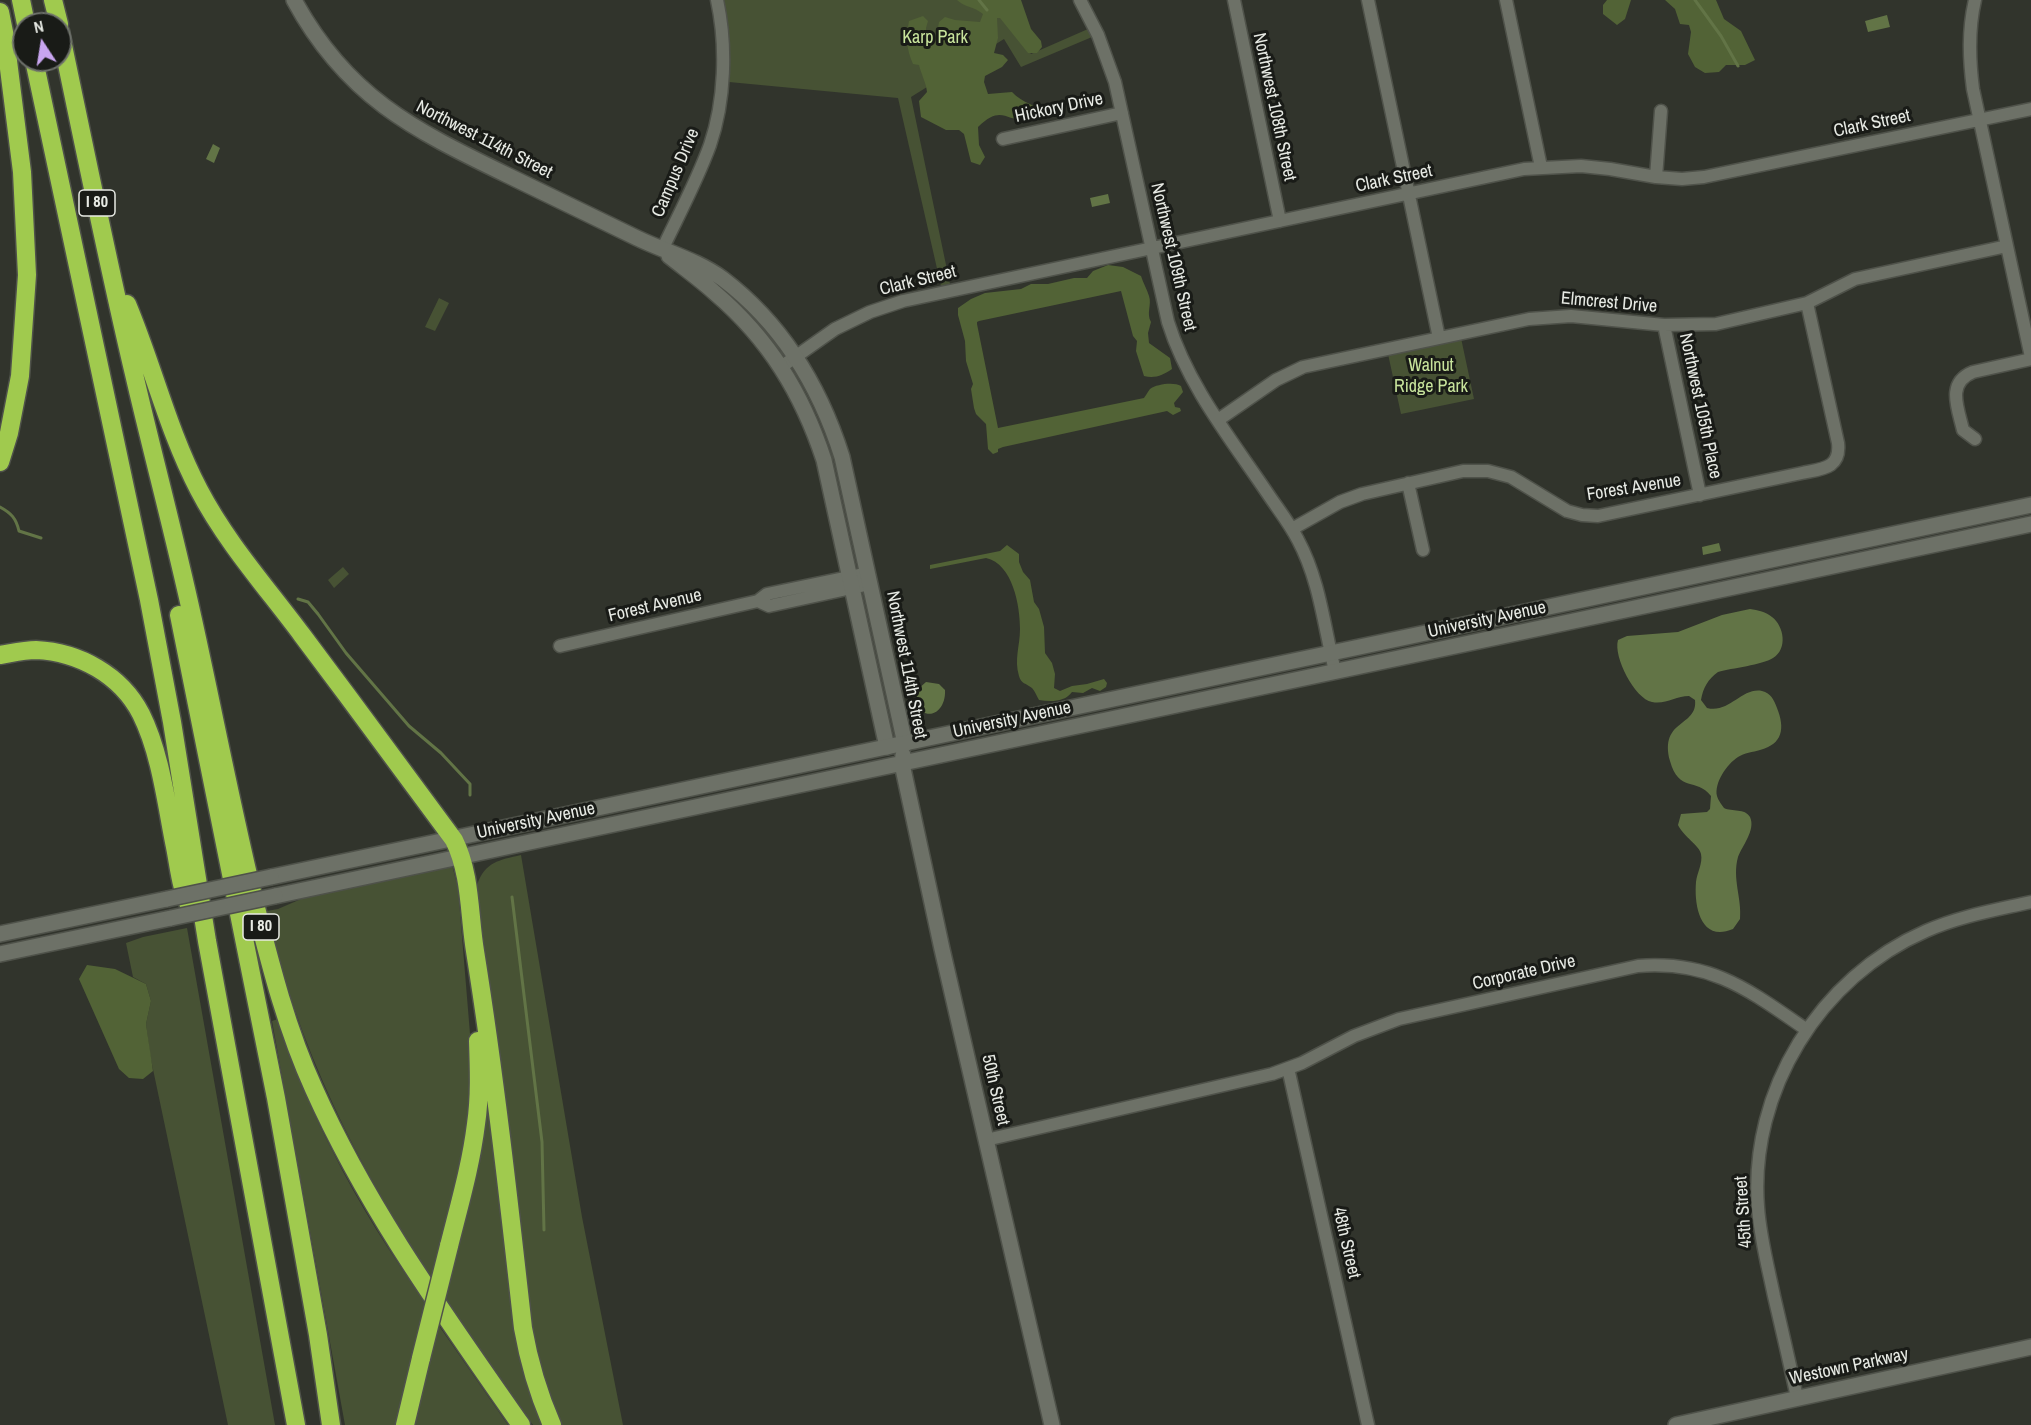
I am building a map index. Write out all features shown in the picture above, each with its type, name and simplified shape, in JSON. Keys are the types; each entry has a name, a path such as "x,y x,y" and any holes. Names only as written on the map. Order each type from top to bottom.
{"highway":[{"path":"0,12 21,172 27,275 21,376 9,433 0,462"},
{"name":"I 80","path":"37,72 149,600 172,722 207,941 294,1425"},
{"name":"I 80","path":"69,72 134,375 188,594 246,865 278,990 297,1048 332,1127 382,1221 521,1425"},
{"path":"108,258 139,333 176,444 200,492 228,538 457,848 464,866 485,1015 523,1328 529,1363 540,1399 552,1425"},
{"path":"134,375 147,465 276,1098 318,1335 331,1425"},
{"path":"0,655 34,650 69,656 90,664 110,676 127,692 141,713 153,745 183,894 207,941"},
{"path":"405,1425 468,1168 476,1123 478,1055 472,932"}],"main road":[{"name":"Northwest 114th Street","path":"294,0 320,42 345,72 406,123 464,154 662,250 690,259 731,286 753,304 774,328 796,356 816,391 842,457 905,744 902,764"},
{"name":"Northwest 114th Street","path":"662,250 715,293 770,351 804,408 824,460 887,747 902,764"},
{"name":"University Avenue","path":"0,954 275,896 457,848 887,747 2031,505"},
{"name":"University Avenue","path":"0,934 271,877 457,848 902,764 2031,524"},
{"name":"50th Street","path":"902,764 1052,1425"},
{"name":"Westown Parkway","path":"1676,1425 2031,1347"}],"street":[{"name":"Campus Drive","path":"662,250 698,174 717,119 723,68 722,34 717,0"},
{"name":"Northwest 109th Street","path":"1080,0 1101,44 1115,82 1175,345 1185,367 1218,420 1292,529 1310,566 1318,591 1335,671"},
{"name":"Northwest 108th Street","path":"1234,0 1280,221"},
{"path":"1368,0 1439,338"},
{"path":"1506,0 1541,167"},
{"path":"1975,439 1963,430 1956,397 1959,382 1965,375 1973,372 2031,358 1973,89 1969,33 1976,0"},
{"name":"Clark Street","path":"781,367 844,325 870,312 903,301 1524,169 1581,166 1656,177 1682,179 1704,177 2031,108"},
{"path":"1656,177 1661,111"},
{"name":"Hickory Drive","path":"1003,139 1122,113"},
{"name":"Elmcrest Drive","path":"1218,420 1294,370 1439,338 1550,316 1571,315 1664,325 1716,324 1807,303 1855,279 2007,246"},
{"name":"Forest Avenue","path":"1292,529 1340,502 1371,491 1463,471 1488,471 1511,477 1568,511 1598,516 1831,465 1837,459 1838,443 1807,303"},
{"name":"Northwest 105th Place","path":"1664,325 1700,495"},
{"path":"1408,483 1423,550"},
{"name":"Forest Avenue","path":"560,646 758,601 767,594 851,583 869,578"},
{"path":"1806,1030 1848,981 1896,946 1956,920 2031,902"},
{"name":"Corporate Drive","path":"986,1140 1255,1079 1288,1068 1354,1036 1399,1019 1638,966 1688,968 1724,978 1750,991 1806,1030"},
{"name":"45th Street","path":"1797,1398 1762,1239 1758,1192 1761,1147 1770,1106 1786,1065 1806,1030"},
{"name":"48th Street","path":"1288,1068 1368,1425"}],"green space":[{"name":"Karp Park","path":"724,0 997,0 1031,54 1088,29 1092,37 1021,67 1004,39 911,97 950,284 941,286 898,98 729,82 729,36"},
{"name":"Karp Park","path":"957,0 1021,0 1031,29 1041,41 1042,47 1037,53 1028,53 1000,18 997,18 998,38 994,53 1003,55 1008,60 1002,67 985,76 984,82 988,94 1012,92 1020,99 1048,114 1033,120 999,115 986,120 978,127 979,145 985,157 980,165 971,162 964,134 959,130 946,130 921,117 919,101 927,92 919,65 913,64 908,48 909,21 923,16 928,21 926,36 930,37 937,34 939,22 945,17 980,22 983,14"},
{"path":"1607,0 1631,0 1625,19 1617,25 1603,14 1603,5"},
{"path":"1665,0 1716,0 1724,19 1741,31 1755,60 1745,65 1726,65 1719,72 1705,73 1695,67 1688,54 1691,32 1689,25 1680,24 1675,9"},
{"path":"1108,265 1123,267 1141,276 1150,299 1149,343 1170,358 1172,369 1159,376 1144,376 1136,351 1137,341 1133,336 1121,291 979,321 977,324 998,428 1144,398 1150,389 1165,384 1181,386 1183,392 1174,403 1175,407 1180,408 1181,411 1173,415 1167,411 1003,447 993,454 988,449 986,424 976,414 974,408 971,389 973,384 966,361 965,341 958,308 985,293 1021,289 1031,284 1048,284 1074,278 1087,278 1093,271"},
{"path":"439,298 449,303 435,331 425,327"},
{"name":"Walnut Ridge Park","path":"1461,338 1474,399 1401,414 1388,354"},
{"path":"1007,545 1019,554 1023,572 1030,580 1034,602 1039,609 1044,627 1045,653 1052,663 1055,674 1054,688 1060,691 1104,679 1107,683 1106,687 1100,691 1092,688 1083,693 1072,692 1062,699 1044,701 1039,700 1032,688 1021,681 1017,664 1020,629 1016,598 1009,577 995,562 986,558 930,569 930,565 1000,551"},
{"path":"343,567 349,574 334,588 328,580"},
{"path":"521,855 582,1217 623,1425 560,1425 533,1349 477,885 484,871 494,863"},
{"path":"452,865 458,888 472,1058 470,1120 433,1283 380,1195 333,1104 295,1010 279,961 267,911 278,909 308,896"},
{"path":"187,928 275,1425 228,1425 150,1055 146,1024 151,1001 146,984 133,977 126,943"},
{"path":"87,965 115,969 146,984 151,1001 146,1024 153,1071 143,1079 129,1078 119,1069 79,979"},
{"path":"278,1019 309,1102 342,1170 377,1230 428,1306 401,1425 345,1425 272,1021"},
{"path":"487,1097 544,1425 533,1425 443,1296"},
{"path":"437,1323 508,1425 409,1425"}],"shaded area":[{"path":"1887,15 1890,27 1868,32 1865,21"},
{"path":"213,144 220,148 214,163 206,159"},
{"path":"1108,194 1110,203 1092,207 1090,198"},
{"path":"1719,543 1721,551 1703,555 1702,547"},
{"path":"1750,609 1770,615 1776,621 1783,637 1781,649 1778,654 1768,660 1718,672 1706,684 1701,700 1707,708 1715,709 1748,693 1765,692 1775,702 1780,715 1781,728 1778,739 1773,744 1743,754 1734,760 1722,774 1717,785 1717,796 1724,808 1745,812 1751,822 1750,832 1736,865 1740,919 1733,929 1722,932 1713,931 1701,919 1696,891 1701,854 1678,825 1681,814 1707,812 1710,809 1711,796 1700,787 1678,777 1670,761 1668,747 1674,730 1691,715 1695,700 1689,696 1661,702 1645,699 1632,686 1622,666 1617,647 1618,640 1627,636 1678,632 1722,615"},
{"path":"926,682 939,684 945,690 940,709 927,714 922,712 916,701 918,689"}],"waterway":[{"path":"979,0 987,10"},
{"path":"1695,0 1721,36 1738,66"},
{"path":"0,507 12,516 19,531 41,538"},
{"path":"298,599 308,602 346,653 409,726 441,753 470,784 470,795"},
{"path":"512,897 542,1142 544,1230"}]}
